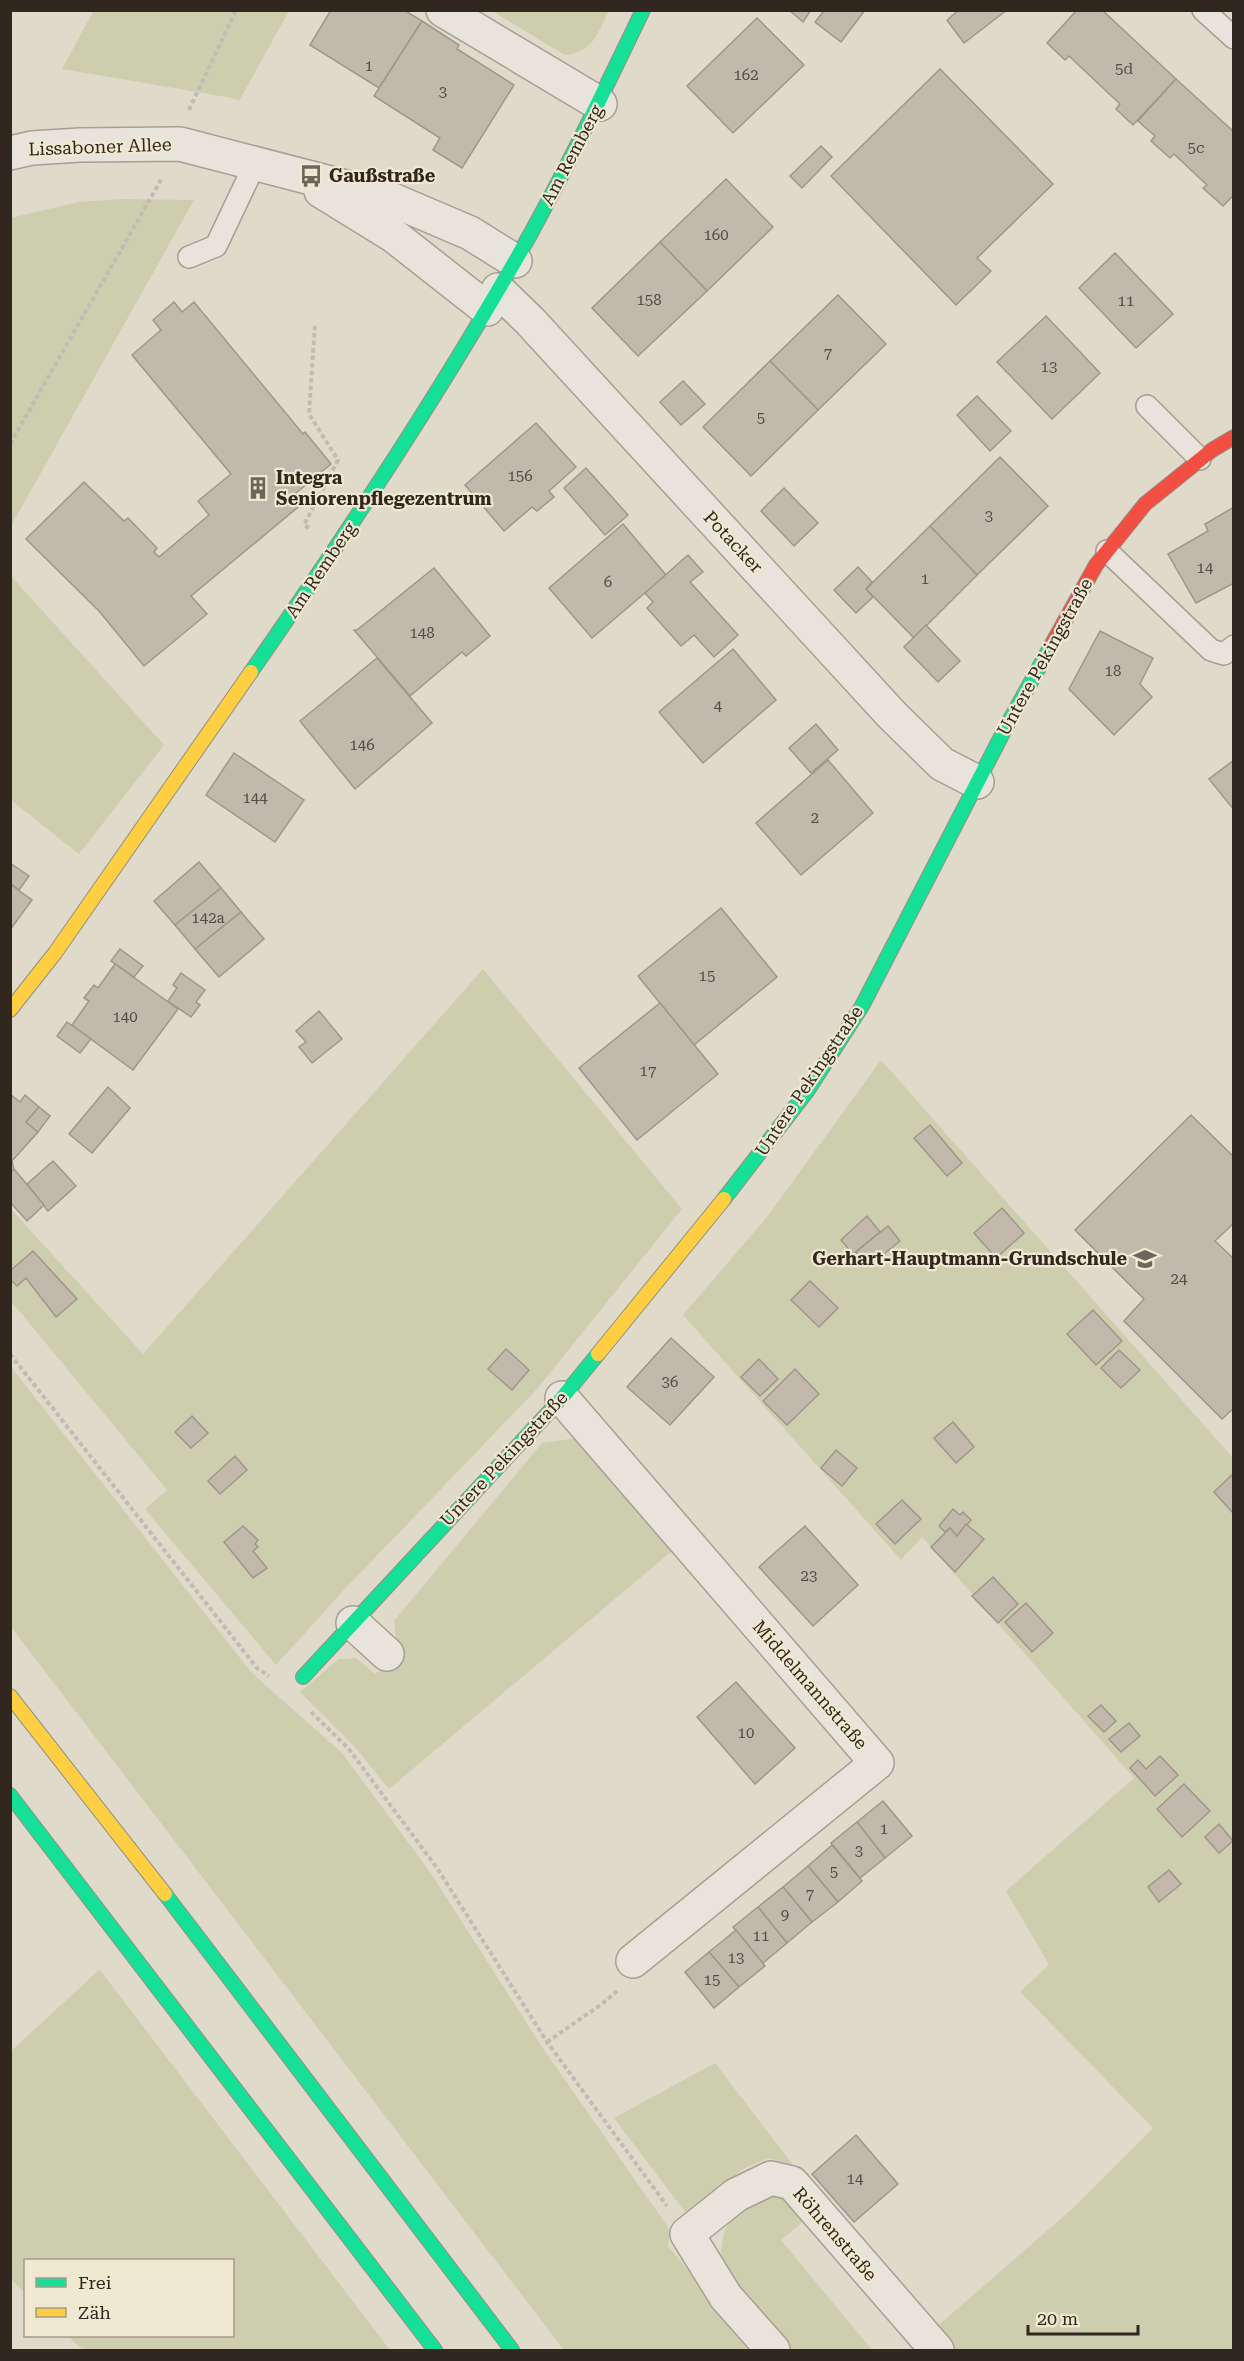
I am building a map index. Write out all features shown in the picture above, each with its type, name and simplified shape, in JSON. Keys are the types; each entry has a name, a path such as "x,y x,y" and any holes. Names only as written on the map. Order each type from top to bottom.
{"main road":[{"name":"Am Remberg","path":"10,1010 55,953 305,595 380,481 515,261 600,104 643,10"},
{"name":"Untere Pekingstraße","path":"303,1677 562,1398 735,1186 808,1090 862,1006 977,782 1096,565 1145,504 1200,459 1233,437"},
{"path":"10,1696 188,1923 512,2350"},
{"path":"10,1795 435,2350"}],"street":[{"path":"443,10 600,104"},
{"name":"Lissaboner Allee","path":"10,153 32,148 80,145 180,144 294,174 311,176 388,198 470,233 515,261"},
{"name":"Lissaboner Allee","path":"294,174 493,299"},
{"name":"Potacker","path":"493,299 530,321 892,715 942,764 977,782"},
{"name":"Middelmannstraße","path":"562,1398 877,1762 633,1961"},
{"path":"353,1623 387,1654"},
{"name":"Röhrenstraße","path":"687,2234 736,2195 771,2178 792,2183 937,2350"},
{"path":"687,2234 726,2297 772,2350"}],"lane":[{"path":"1203,10 1233,38"},
{"path":"189,257 216,246 255,164"},
{"path":"1147,406 1200,459"},
{"path":"1107,551 1211,650 1224,654 1233,646"}],"path":[{"path":"189,110 236,10"},
{"path":"10,444 160,183"},
{"path":"310,529 304,525 338,460 309,414 315,324"},
{"path":"10,1354 257,1668 273,1680"},
{"path":"306,1708 348,1748 437,1868 547,2042 687,2234"},
{"path":"547,2042 602,2004 632,1978 633,1961"}],"green space":[{"path":"94,10 289,11 239,101 62,69"},
{"path":"492,11 609,11 589,46 565,55"},
{"path":"122,199 194,200 11,526 11,218 78,202"},
{"path":"10,575 164,745 79,854 11,800"},
{"path":"483,969 682,1209 537,1389 343,1591 276,1665 145,1509 167,1490 11,1301 10,1208 143,1354"},
{"path":"881,1060 1233,1458 1233,2350 953,2350 933,2330 1072,2209 1153,2128 1020,1992 1049,1965 1006,1891 1134,1778 922,1537 901,1560 683,1315 767,1217"},
{"path":"11,1367 251,1672 342,1753 430,1872 542,2047 670,2230 668,2246 755,2350 564,2350 11,1627"},
{"path":"578,1438 672,1551 389,1789 355,1747 300,1692 339,1659 356,1658 375,1674 398,1656 394,1621 542,1443"},
{"path":"100,1970 390,2350 83,2350 69,2337 234,2337 234,2259 24,2259 24,2292 11,2279 11,2051"},
{"path":"715,2063 793,2165 769,2158 743,2169 685,2212 614,2118"},
{"path":"774,2193 791,2201 805,2220 781,2240 872,2350 788,2350 724,2271 721,2252 724,2232 740,2205"}],"building":[{"path":"331,10 404,10 422,21 379,88 310,45"},
{"path":"789,10 811,10 803,22"},
{"path":"821,10 865,10 841,42 815,22 823,12"},
{"path":"959,10 1007,10 964,43 947,20"},
{"path":"1077,10 1102,10 1176,79 1133,125 1116,109 1120,104 1069,56 1065,60 1047,43"},
{"path":"757,18 804,65 733,133 687,86"},
{"path":"422,21 459,45 457,49 514,85 462,168 433,150 440,138 374,96"},
{"path":"940,69 1053,184 977,258 991,271 956,305 831,176"},
{"path":"1176,79 1234,132 1234,195 1223,206 1203,188 1207,185 1174,154 1170,158 1151,141 1155,136 1138,121"},
{"path":"821,146 832,157 802,188 790,176"},
{"path":"726,179 773,227 707,291 660,242"},
{"path":"660,242 707,291 638,356 592,308"},
{"path":"1115,253 1173,314 1136,348 1079,288"},
{"path":"838,295 886,344 818,410 770,361"},
{"name":"Integra Seniorenpflegezentrum","path":"174,302 182,312 194,302 303,434 305,432 331,464 295,494 303,503 191,596 207,614 144,666 99,611 26,539 84,482 124,521 128,518 157,548 154,552 159,557 209,515 198,501 231,474 132,355 161,330 153,320"},
{"path":"1046,316 1100,373 1052,419 997,362"},
{"path":"770,361 818,410 751,476 703,427"},
{"path":"683,381 705,404 681,425 660,402"},
{"path":"977,396 1011,431 990,451 957,415"},
{"path":"536,423 576,467 549,491 554,497 537,511 532,507 504,531 465,485"},
{"path":"1000,457 1048,506 977,575 930,526"},
{"path":"586,468 628,515 605,535 564,488"},
{"path":"784,488 818,523 794,546 761,511"},
{"path":"1234,507 1234,583 1196,603 1168,554 1208,531 1205,524"},
{"path":"623,524 666,575 592,638 549,588"},
{"path":"930,526 977,575 914,638 866,589"},
{"path":"688,555 703,572 690,582 738,635 714,657 694,635 681,646 647,608 653,602 645,593"},
{"path":"858,567 872,582 866,589 873,597 856,613 834,590"},
{"path":"434,568 490,636 466,656 462,652 410,696 354,630 357,630"},
{"path":"926,625 960,661 938,682 904,647"},
{"path":"1100,631 1153,658 1140,684 1152,697 1114,735 1069,689"},
{"path":"733,649 776,700 703,763 659,712"},
{"path":"377,658 432,723 355,789 300,721"},
{"path":"816,724 838,750 811,773 789,748"},
{"path":"234,753 304,800 275,842 206,795"},
{"path":"828,760 873,813 801,875 756,823"},
{"path":"1234,760 1234,810 1209,779"},
{"path":"199,862 221,888 175,925 154,901"},
{"path":"10,863 29,876 19,890 10,883"},
{"path":"10,884 32,900 10,930"},
{"path":"221,888 241,912 195,949 175,925"},
{"path":"721,908 777,977 694,1045 638,976"},
{"path":"241,912 264,939 219,977 195,949"},
{"path":"120,949 143,966 134,977 111,961"},
{"path":"115,964 178,1009 133,1070 72,1025 89,1001 84,998 94,985 98,988"},
{"path":"181,973 205,990 196,1002 200,1005 191,1017 168,1001 177,988 173,985"},
{"path":"660,1003 718,1074 637,1140 579,1068"},
{"path":"319,1011 342,1039 312,1063 299,1047 306,1042 296,1031"},
{"path":"67,1022 91,1039 80,1053 57,1036"},
{"path":"108,1087 130,1108 92,1153 69,1134"},
{"path":"10,1094 20,1102 25,1095 39,1107 26,1122 38,1132 12,1161 14,1169 10,1173"},
{"path":"39,1107 50,1116 38,1132 26,1122"},
{"path":"1191,1115 1234,1157 1234,1223 1215,1241 1234,1259 1234,1408 1222,1419 1124,1321 1144,1299 1075,1230"},
{"path":"930,1125 962,1163 947,1176 914,1138"},
{"path":"53,1161 76,1186 48,1211 27,1184"},
{"path":"14,1169 44,1205 27,1221 10,1202 10,1173"},
{"path":"1002,1208 1024,1233 996,1258 974,1233"},
{"path":"867,1216 880,1232 853,1254 841,1240"},
{"path":"888,1226 900,1241 868,1267 856,1252"},
{"path":"33,1251 77,1299 56,1317 26,1278 17,1286 10,1279 10,1271"},
{"path":"810,1281 838,1308 819,1327 791,1300"},
{"path":"1093,1310 1122,1341 1096,1365 1067,1334"},
{"path":"671,1338 714,1377 670,1425 627,1387"},
{"path":"506,1349 529,1370 512,1390 488,1369"},
{"path":"1119,1350 1140,1370 1121,1388 1101,1368"},
{"path":"759,1359 778,1379 760,1396 741,1377"},
{"path":"795,1369 819,1394 787,1425 763,1401"},
{"path":"192,1416 208,1433 191,1448 175,1432"},
{"path":"953,1422 974,1447 956,1463 934,1438"},
{"path":"836,1450 857,1468 842,1486 821,1468"},
{"path":"235,1456 247,1470 220,1494 208,1481"},
{"path":"1232,1475 1234,1476 1234,1514 1214,1492"},
{"path":"902,1500 921,1519 895,1544 876,1524"},
{"path":"953,1509 960,1515 963,1512 971,1520 957,1536 950,1528 945,1532 939,1526"},
{"path":"966,1524 984,1539 955,1572 931,1547 950,1528 957,1536"},
{"path":"243,1526 258,1540 255,1544 258,1547 253,1551 267,1568 253,1578 224,1542"},
{"path":"805,1526 858,1585 813,1626 759,1567"},
{"path":"993,1577 1018,1604 998,1623 972,1596"},
{"path":"1026,1603 1053,1633 1032,1652 1005,1622"},
{"path":"736,1682 795,1748 755,1784 697,1717"},
{"path":"1101,1705 1116,1721 1104,1732 1088,1716"},
{"path":"1129,1723 1140,1736 1121,1752 1109,1739"},
{"path":"1160,1756 1178,1775 1155,1796 1130,1768 1138,1760 1146,1769"},
{"path":"1184,1784 1210,1811 1182,1837 1157,1809"},
{"path":"883,1801 912,1836 885,1858 857,1822"},
{"path":"857,1822 885,1858 860,1878 831,1843"},
{"path":"1219,1824 1233,1841 1219,1853 1205,1837"},
{"path":"832,1845 862,1881 838,1902 808,1866"},
{"path":"808,1866 838,1902 812,1922 783,1887"},
{"path":"1169,1870 1181,1884 1159,1902 1148,1887"},
{"path":"783,1887 812,1922 787,1943 758,1907"},
{"path":"758,1907 787,1943 763,1963 733,1927"},
{"path":"736,1930 765,1966 739,1987 709,1952"},
{"path":"709,1952 739,1987 714,2008 685,1972"},
{"path":"856,2135 898,2184 854,2222 812,2174"}],"traffic: fast":[{"path":"251,672 396,456 499,289 560,178 643,10"},
{"path":"724,1199 808,1090 862,1006 1006,727 1052,644"},
{"path":"303,1677 562,1398 598,1354"},
{"path":"10,1795 435,2350"},
{"path":"165,1894 512,2350"}],"traffic: slow":[{"path":"10,1010 55,953 251,672"},
{"path":"598,1354 724,1199"},
{"path":"10,1696 165,1894"}],"traffic: jam":[{"path":"1052,644 1096,565 1145,504 1212,450 1234,437"}],"place":[{"name":"Gaußstraße","path":"311,176"},
{"name":"Integra Seniorenpflegezentrum","path":"258,488"},
{"name":"Gerhart-Hauptmann-Grundschule","path":"1145,1259"}]}
